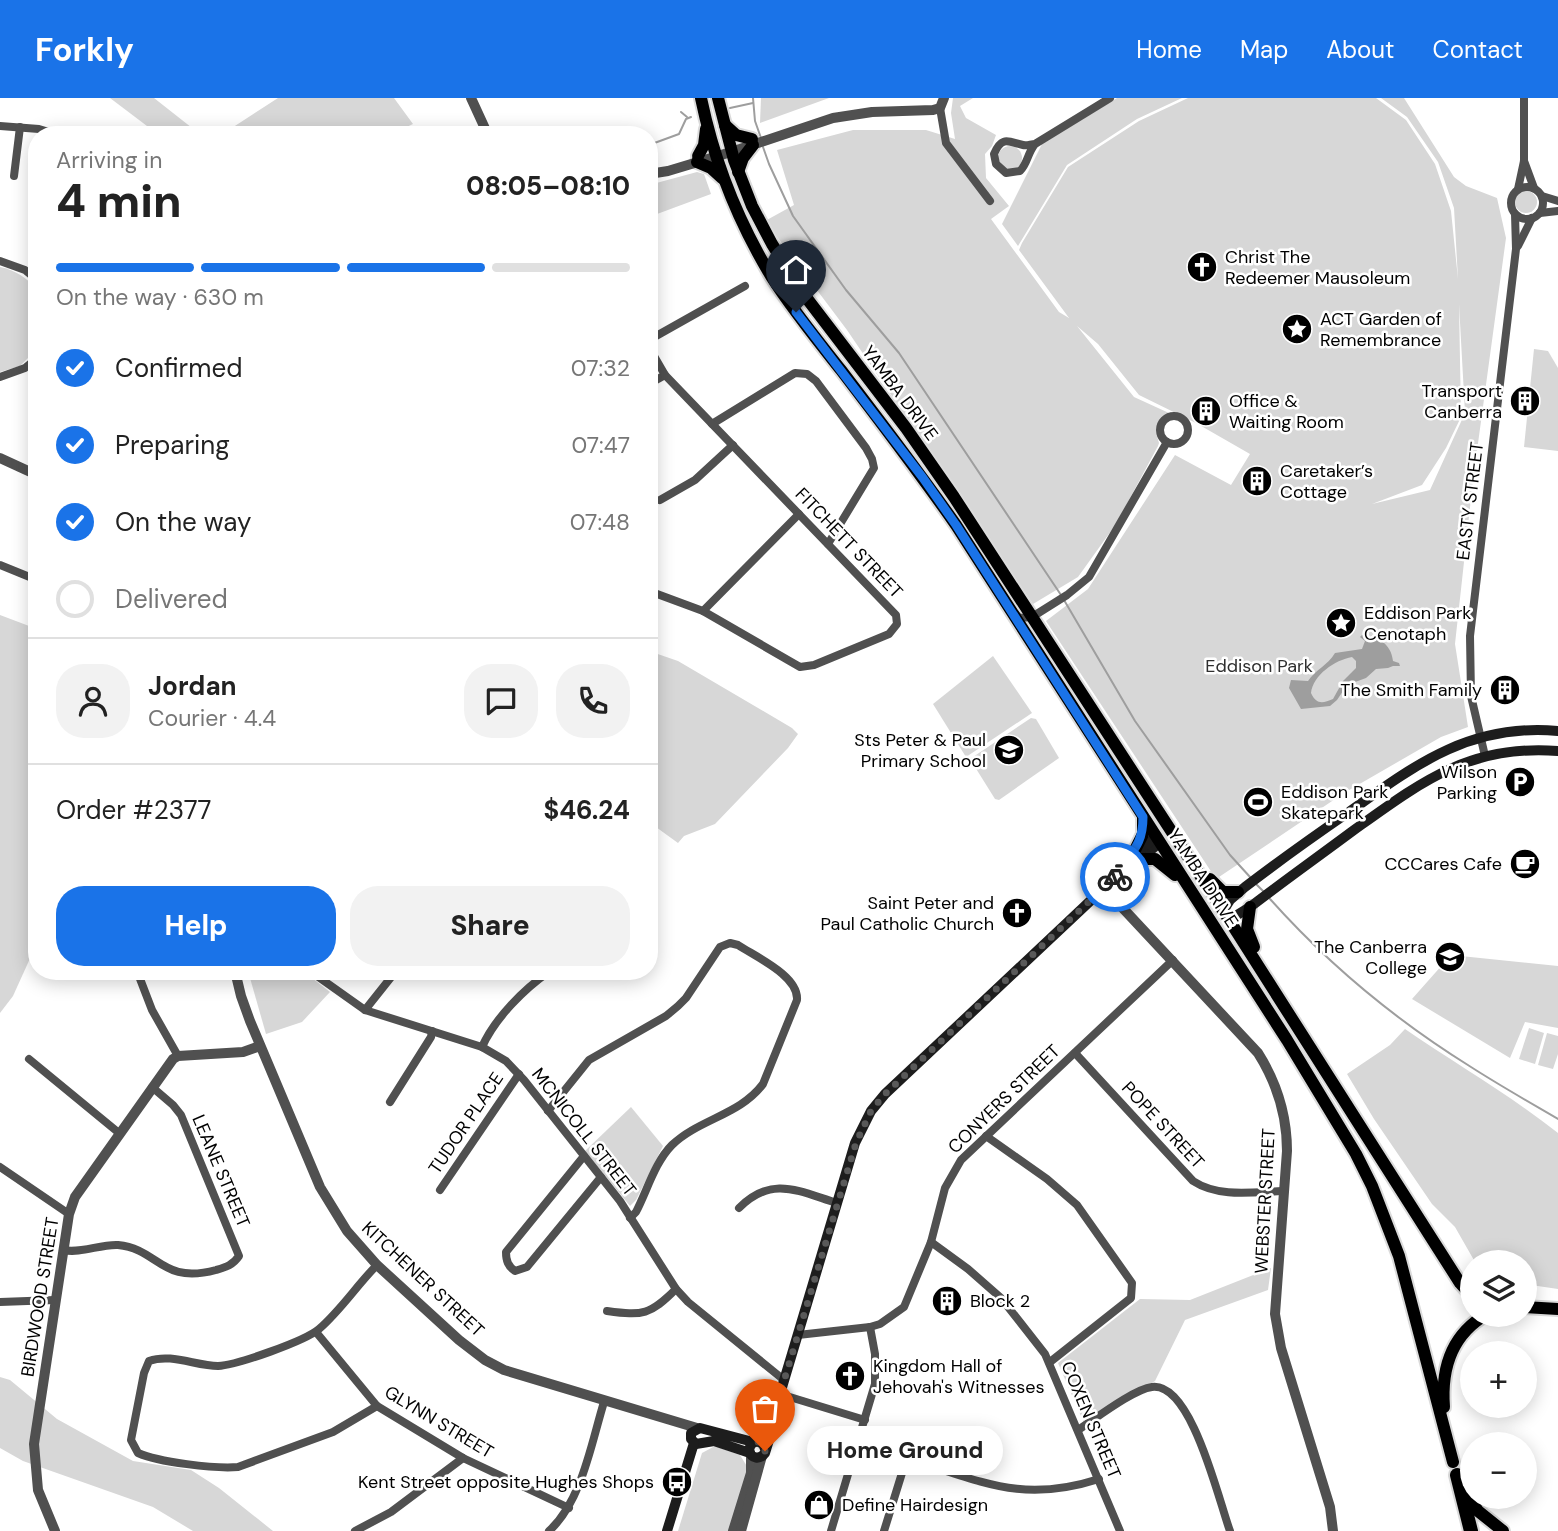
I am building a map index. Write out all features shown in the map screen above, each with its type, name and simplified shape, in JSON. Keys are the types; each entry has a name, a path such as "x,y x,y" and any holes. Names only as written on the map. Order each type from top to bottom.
{"highway":[{"path":"1455,1469 1471,1531"}],"main road":[{"name":"YAMBA DRIVE","path":"701,98 725,180 754,244 784,295 923,478 1338,1121 1372,1186 1399,1256 1455,1469"},
{"name":"YAMBA DRIVE","path":"718,98 738,172 752,206 792,278 927,457 1172,831 1460,1281"},
{"path":"723,122 736,135 758,140 743,158 738,172"},
{"path":"707,125 704,145 697,159 725,180"},
{"path":"1226,915 1242,889 1431,756 1481,737 1530,730 1558,731"},
{"path":"1213,925 1226,915 1254,904 1411,789 1442,771 1485,756 1525,750 1558,751"},
{"path":"1136,858 1143,834 1143,817"},
{"path":"756,1450 776,1396 780,1394 856,1143 871,1111 885,1094 1115,877 1126,872 1136,858 1172,831"},
{"path":"1188,856 1218,889 1223,892 1242,889"},
{"path":"1136,858 1155,859 1188,887"},
{"path":"1254,904 1247,920 1249,939 1264,965 1271,986"},
{"path":"1537,1308 1558,1309"},
{"path":"1471,1327 1461,1335 1452,1349 1445,1370 1444,1403 1455,1469 1479,1511 1503,1531"},
{"path":"667,1531 698,1437"},
{"path":"674,1531 698,1437"},
{"name":"KITCHENER STREET","path":"698,1437 756,1450"}],"street":[{"path":"471,98 484,126"},
{"path":"1086,98 1092,108"},
{"path":"1035,144 1022,145 1010,140 1000,144 994,154 996,164 1006,173 1017,172 1025,165 1027,154 1035,144 1110,98"},
{"path":"1524,98 1524,161 1518,189 1511,204 1515,214 1523,218 1558,211"},
{"path":"658,172 833,118 869,112 933,110 942,103"},
{"path":"942,103 946,143 990,201"},
{"path":"0,126 28,129"},
{"path":"14,177 20,127"},
{"path":"1022,145 1027,154"},
{"path":"1524,161 1534,188 1542,196 1558,201"},
{"path":"1518,189 1534,188"},
{"path":"1536,216 1543,205 1542,196"},
{"name":"EASTY STREET","path":"1485,756 1471,696 1470,636 1516,249 1515,214"},
{"name":"EASTY STREET","path":"1516,249 1536,216"},
{"path":"0,261 28,272"},
{"path":"658,335 745,286"},
{"name":"FITCHETT STREET","path":"658,363 665,375 896,615 897,624 889,634 814,665 800,667 703,611 658,595"},
{"path":"0,377 28,366"},
{"path":"712,424 795,373 807,374 816,381 866,448 874,468 828,544"},
{"path":"658,379 665,375"},
{"path":"1008,606 1019,618 1032,617 1089,577 1167,442"},
{"path":"660,500 695,480 733,445"},
{"path":"0,458 28,471"},
{"path":"703,611 799,514"},
{"path":"0,565 28,576"},
{"path":"1032,617 1028,630 1035,640 1038,653"},
{"name":"WEBSTER STREET","path":"1104,888 1244,1038 1269,1071 1279,1095 1287,1134 1276,1296 1278,1330 1281,1348 1330,1507 1333,1531"},
{"path":"548,1111 589,1060 666,1016 687,998 720,947 730,943 738,945 795,985 798,991 797,1000 763,1084 746,1101 671,1146 636,1213 630,1218"},
{"name":"CONYERS STREET","path":"797,1335 870,1327 880,1324 904,1307 931,1242 945,1188 952,1172 986,1136 1173,960"},
{"path":"140,980 152,1010 178,1056 243,1052 260,1046"},
{"name":"KITCHENER STREET","path":"237,980 240,996 260,1046 320,1187 347,1231 377,1265 485,1360 521,1376 663,1419 698,1437"},
{"name":"MCNICOLL STREET","path":"322,980 365,1010 482,1047 506,1061 601,1177 676,1289 688,1302 784,1380"},
{"path":"365,1010 389,980"},
{"path":"482,1047 495,1025 540,980"},
{"path":"390,1102 431,1037 432,1031"},
{"name":"POPE STREET","path":"1074,1053 1193,1181 1206,1190 1283,1191"},
{"name":"BIRDWOOD STREET","path":"55,1531 38,1490 34,1468 34,1428 69,1214 80,1189 152,1087 178,1056"},
{"path":"29,1059 119,1133"},
{"name":"TUDOR PLACE","path":"440,1190 519,1074"},
{"name":"LEANE STREET","path":"63,1250 121,1245 170,1271 182,1274 225,1268 233,1264 239,1256 181,1115 152,1087"},
{"path":"986,1136 1077,1205 1132,1283 1131,1298 1050,1362"},
{"path":"584,1156 506,1252 506,1261 510,1268 515,1271 527,1267 601,1177"},
{"path":"0,1167 69,1214"},
{"path":"739,1208 758,1192 784,1187 838,1203"},
{"name":"COXEN STREET","path":"931,1242 1001,1298 1050,1362 1121,1531"},
{"path":"377,1265 316,1332 240,1362 222,1366 167,1358 149,1361 144,1373 131,1440 134,1448 150,1457 222,1468 238,1467 332,1432 377,1406"},
{"path":"607,1311 644,1314 676,1289"},
{"path":"0,1302 55,1300"},
{"path":"831,1531 865,1420 876,1372 870,1327"},
{"name":"GLYNN STREET","path":"316,1332 377,1406 463,1458 569,1508"},
{"path":"1078,1430 1138,1392 1150,1387 1160,1387 1169,1392 1184,1410 1203,1446 1230,1531"},
{"path":"780,1394 865,1420"},
{"path":"549,1531 569,1508 604,1402"},
{"path":"733,1531 756,1450"},
{"path":"741,1531 756,1450"},
{"path":"355,1531 391,1512 463,1458"},
{"path":"884,1531 902,1473 907,1464 915,1461 1013,1489 1053,1490 1099,1479"}],"green space":[{"path":"110,98 154,98 190,126 147,126"},
{"path":"278,98 394,98 413,124 409,126 235,126"},
{"path":"761,98 829,98 760,123"},
{"name":"Eddison Park","path":"953,98 973,98 960,106 966,118 996,135 985,154 986,178 1009,206 991,219 1059,312 1069,318 1019,250 1022,243 1068,167 1139,121 1188,98 1376,98 1406,120 1435,164 1451,211 1458,279 1454,208 1438,162 1407,117 1381,98 1404,98 1454,177 1466,186 1497,198 1506,238 1473,480 1455,644 1468,727 1441,737 1344,793 1216,879 1046,621 1088,589 1175,455 1231,485 1250,454 1139,395 1098,344 1077,326 1134,397 1169,413 1159,423 1156,433 1158,446 1116,524 1078,577 1033,604 847,330 765,221 794,205 777,150 853,130 926,130 955,139 951,113","holes":["1459,304 1465,413 1430,490 1372,504 1422,485 1446,448 1461,417"]},
{"path":"1117,98 1182,98 1137,119 1067,165 1018,246 1002,224 1042,144"},
{"path":"1010,146 1019,149 1022,158 1019,167 1010,170 1001,167 998,158 1001,149"},
{"path":"697,172 704,174 711,194 658,214 658,183"},
{"path":"1526,191 1536,198 1537,202 1530,212 1526,213 1516,206 1515,202 1522,192"},
{"path":"0,267 28,280 28,358 20,366 0,372"},
{"path":"1534,349 1548,351 1558,368 1558,451 1524,447"},
{"path":"0,615 28,626 28,963 13,996 0,1013"},
{"path":"658,654 678,661 798,734 788,748 715,824 684,836 678,843 658,829"},
{"path":"993,656 1032,713 966,757 933,704"},
{"path":"1031,718 1036,719 1059,758 999,800 995,799 970,759"},
{"path":"1451,955 1558,966 1558,1028 1525,1022 1510,1058 1412,999"},
{"path":"251,980 315,980 330,992 302,1022 266,1034"},
{"path":"1529,1028 1544,1033 1535,1064 1519,1059"},
{"path":"1405,1029 1558,1133 1558,1289 1537,1286 1537,1250 1468,1250 1455,1227 1432,1204 1347,1074 1390,1045"},
{"path":"1547,1033 1558,1036 1558,1054 1553,1069 1538,1065"},
{"path":"631,1107 663,1146 636,1200 630,1206 585,1151"},
{"path":"1271,1268 1268,1290 1185,1320 1155,1381 1084,1423 1058,1363 1140,1299 1190,1300"},
{"path":"0,1377 10,1380 57,1419 133,1461 191,1470 219,1488 273,1531 193,1531 153,1507 23,1461 0,1448"},
{"path":"715,1446 740,1455 748,1468 729,1531 678,1531 702,1453"}],"shaded area":[{"path":"1368,636 1383,642 1390,650 1393,661 1400,666 1376,669 1366,678 1347,685 1330,706 1301,709 1289,688 1291,680 1308,681 1335,653 1362,649 1365,641 1360,637","holes":["1352,657 1356,661 1356,668 1343,681 1333,699 1323,702 1315,699 1311,693 1320,674 1345,659"]}],"waterway":[{"path":"753,98 755,121 761,138"},
{"path":"730,108 753,103"},
{"path":"681,112 687,117"},
{"path":"658,142 679,134 686,119 691,117"},
{"path":"763,147 793,216 846,290 899,353 1061,595"},
{"path":"1064,600 1135,721 1230,855 1250,877"},
{"path":"1256,884 1264,892"},
{"path":"1270,899 1315,946 1390,1011 1443,1049 1558,1119"}],"way so far":[{"path":"765,1451 764,1445 756,1441 762,1434 776,1396 780,1394 856,1143 871,1111 885,1094 1115,877"}],"place":[{"name":"Christ The Redeemer Mausoleum","path":"1202,267"},
{"name":"ACT Garden of Remembrance","path":"1297,329"},
{"name":"Transport Canberra","path":"1525,401"},
{"name":"Office & Waiting Room","path":"1206,411"},
{"name":"Caretaker’s Cottage","path":"1257,481"},
{"name":"Eddison Park Cenotaph","path":"1341,623"},
{"name":"The Smith Family","path":"1505,690"},
{"name":"Sts Peter & Paul Primary School","path":"1009,750"},
{"name":"Wilson Parking","path":"1520,782"},
{"name":"Eddison Park Skatepark","path":"1258,802"},
{"name":"CCCares Cafe","path":"1525,864"},
{"name":"Saint Peter and Paul Catholic Church","path":"1017,913"},
{"name":"The Canberra College","path":"1450,957"},
{"name":"Block 2","path":"947,1301"},
{"name":"Kingdom Hall of Jehovah's Witnesses","path":"850,1376"},
{"name":"Home Ground","path":"765,1451"},
{"name":"Kent Street opposite Hughes Shops","path":"677,1482"},
{"name":"Define Hairdesign","path":"819,1505"}],"route":[{"path":"796,312 956,525 1143,817 1143,834 1138,846 1115,877"}]}
